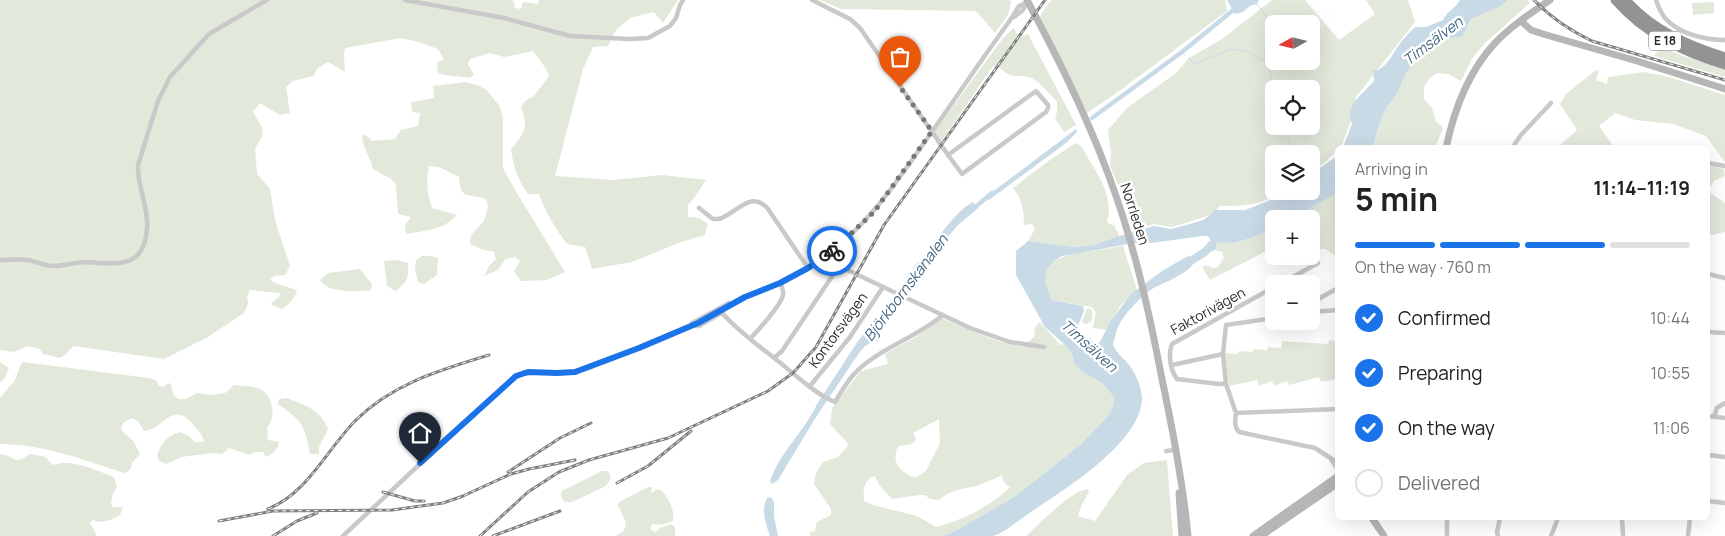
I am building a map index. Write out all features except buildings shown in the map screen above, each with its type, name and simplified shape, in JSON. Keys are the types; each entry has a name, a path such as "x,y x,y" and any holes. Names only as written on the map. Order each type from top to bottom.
{"highway":[{"name":"E 18","path":"1615,0 1640,24 1667,43 1725,65"},
{"name":"E 18","path":"1626,0 1650,23 1671,36 1694,47 1725,57"}],"street":[{"path":"0,260 29,260 52,266 82,262 112,264 129,261 138,254 147,234 148,216 138,178 138,165 163,89 170,77 210,34 267,0"},
{"path":"405,0 504,18 570,36 630,39 648,38 670,26 676,18 683,0"},
{"path":"812,0 850,19 860,28 948,156 962,174 1046,112 1048,108 1044,100 1036,90 948,156"},
{"path":"1447,145 1456,109 1475,70 1495,43 1520,21 1550,0"},
{"path":"1656,0 1664,16 1675,26 1699,37 1725,40"},
{"path":"710,316 732,301 780,283 808,268 851,235 874,212 1011,19 1022,11 1028,1"},
{"name":"Norrleden","path":"1028,1 1088,124 1127,228 1146,300 1180,470 1188,536"},
{"path":"1520,21 1531,30 1663,69 1725,90"},
{"path":"1514,145 1551,102"},
{"path":"1710,163 1725,166"},
{"path":"699,208 713,219 719,219 750,201 760,202 768,209 808,268"},
{"path":"830,253 839,266 970,328 1010,342 1044,347"},
{"path":"1296,275 1314,265"},
{"path":"774,358 782,351 839,266"},
{"path":"1710,274 1725,278"},
{"path":"750,339 761,328 780,302 783,296 780,283"},
{"name":"Kontorsvägen","path":"810,386 846,343 883,287"},
{"path":"1320,298 1335,290"},
{"name":"Faktorivägen","path":"1172,365 1170,349 1172,344 1265,292"},
{"path":"343,536 516,376 528,372 566,373 582,370 722,312 754,293"},
{"path":"1320,311 1335,310"},
{"name":"Kontorsvägen","path":"722,312 750,339 810,386 829,400 835,402 849,380 865,364 931,325 943,315"},
{"path":"1222,316 1226,325 1222,354 1226,384 1236,413 1236,429 1239,432 1315,448 1335,460"},
{"path":"1226,325 1265,319"},
{"path":"1710,332 1725,333"},
{"path":"1222,354 1172,365 1174,376 1180,381 1226,384"},
{"path":"1714,417 1717,408 1725,403"},
{"path":"1236,413 1335,409"},
{"path":"1710,416 1725,418"},
{"path":"1166,451 1176,450"},
{"name":"Norrleden","path":"1176,450 1182,536"},
{"path":"1710,455 1725,456"},
{"path":"1331,458 1335,465"},
{"path":"1253,536 1335,478"},
{"path":"1261,536 1335,485"},
{"path":"1710,501 1725,503"},
{"path":"1373,520 1384,536"},
{"path":"1447,520 1447,536"},
{"path":"1498,536 1500,520"},
{"path":"1552,536 1557,520"},
{"path":"1622,520 1623,536"},
{"path":"1688,536 1690,520"}],"shaded area":[{"path":"0,0 510,0 514,1 515,8 521,9 523,2 538,4 539,0 678,0 663,23 654,12 630,18 616,30 608,46 593,47 583,69 555,176 613,180 662,175 706,180 688,205 688,217 699,218 708,224 705,235 681,242 632,262 592,269 585,247 567,244 551,220 539,194 528,194 521,183 515,167 511,149 522,134 525,125 521,107 525,101 534,96 549,76 533,51 504,57 490,53 470,59 468,64 474,75 469,78 438,73 437,63 444,59 438,49 400,38 345,48 345,72 328,62 317,69 314,76 293,81 286,87 290,113 280,115 260,103 253,112 263,130 262,138 255,148 257,174 270,189 275,220 290,266 285,275 274,276 270,280 297,290 285,307 282,309 271,303 281,293 250,290 247,296 248,304 244,313 208,337 164,359 73,346 60,358 43,354 40,349 28,346 14,352 0,350"},
{"path":"820,0 1009,0 1011,2 1008,15 995,33 976,11 841,9"},
{"path":"1051,0 1225,0 1227,11 1087,113 1040,16"},
{"path":"1272,0 1305,0 1318,15 1265,15 1265,70 1320,70 1320,18 1339,40 1375,14 1366,0 1408,0 1415,22 1356,97 1350,123 1342,145 1335,145 1335,153 1323,164 1320,165 1320,145 1265,145 1265,200 1267,200 1252,204 1220,206 1211,215 1172,227 1154,224 1139,229 1110,166 1111,152 1108,130 1127,108 1176,73 1189,58 1222,39"},
{"path":"1508,0 1528,0 1530,3 1485,43 1473,57 1461,81 1448,74 1438,73 1430,78 1424,87 1424,99 1432,108 1436,122 1443,129 1436,145 1374,145 1387,107 1398,92 1406,74 1416,59 1430,48 1445,40 1462,37 1471,19 1499,7"},
{"path":"1714,2 1714,13 1693,15 1692,3"},
{"path":"1014,28 1021,37 1028,34 1076,125 1064,132 1055,118 1057,101 1037,82 1028,77 1010,75 993,66 941,142 934,132 1003,38"},
{"path":"1661,46 1680,55 1725,69 1725,77 1654,56"},
{"path":"1596,70 1599,71 1596,80 1607,84 1608,77 1644,72 1669,77 1725,95 1725,162 1706,136 1673,124 1635,120 1615,113 1599,126 1613,145 1560,145 1577,130 1560,104 1566,94"},
{"path":"465,82 487,90 500,107 503,118 503,168 565,272 547,280 521,281 514,272 520,261 515,257 505,259 498,270 484,276 489,266 496,259 494,252 470,244 471,235 484,221 488,207 486,199 463,192 459,177 439,167 429,166 428,187 432,208 457,215 440,227 406,234 405,225 411,217 398,214 396,185 391,179 373,169 363,143 362,134 372,141 395,139 401,130 418,126 420,113 412,112 411,102 434,98 433,86"},
{"path":"1076,143 1082,147 1102,182 1108,201 1107,221 1109,224 1114,225 1120,237 1094,245 1074,247 1028,241 1035,229 1032,224 1024,225 1022,205 1019,196 1013,188"},
{"path":"1710,166 1724,169 1725,176 1714,181 1710,188"},
{"path":"1710,192 1725,203 1725,232 1710,234"},
{"path":"1335,194 1335,255 1325,249 1320,249 1320,210 1307,210"},
{"path":"1265,232 1265,252 1210,280 1202,267 1206,265 1213,268 1218,267 1224,258 1222,252 1215,250 1217,243 1220,241 1240,241"},
{"path":"1123,246 1137,290 1121,305 1106,330 1093,328 1096,313 1092,307 1052,300 1045,283 1047,269 1054,261 1071,254"},
{"path":"422,256 438,258 437,275 424,284 418,282 415,269 416,260"},
{"path":"397,260 408,263 408,276 396,291 387,286 384,261"},
{"path":"360,269 372,284 371,290 335,289 326,286 320,280 328,273"},
{"path":"1089,308 1092,310 1092,320 1087,324 1082,322 1086,310"},
{"path":"942,318 992,339 1023,347 1024,345 1029,346 1028,342 1034,337 1035,327 1040,322 1060,345 1064,344 1072,354 1074,363 1082,372 1102,383 1114,397 1113,408 1108,416 1079,446 1014,497 953,532 943,536 811,536 809,533 815,531 817,522 831,515 831,509 814,484 816,473 823,462 838,457 849,445 830,424 832,408 861,371 888,364 885,354 916,337","holes":["939,419 940,443 926,471 915,478 898,466 895,457 898,446 912,444 916,439 913,433","1002,475 1003,481 1008,486 1011,486 1004,493 986,506 956,521 936,527 917,516 864,501 866,483 875,476 879,485 892,499 925,495 930,499 939,500 952,492 976,486"]},
{"path":"1329,340 1335,341 1335,379 1321,382 1319,377 1289,385 1287,381 1274,386 1272,381 1259,386 1257,380 1229,386 1225,353 1253,352 1253,349 1267,350 1268,347 1281,348 1282,341 1328,344"},
{"path":"0,362 9,368 5,378 0,383"},
{"path":"23,362 149,378 156,380 159,386 163,387 169,383 174,396 179,399 186,399 197,393 210,395 225,393 234,385 258,388 267,395 272,406 272,418 267,428 268,440 279,442 275,451 266,457 263,452 255,452 250,455 229,448 222,454 213,453 181,457 166,464 159,461 157,455 161,446 168,438 180,432 189,436 195,442 204,442 201,434 191,422 178,414 172,415 157,426 144,431 138,421 131,418 123,423 121,430 134,442 140,454 132,463 130,470 124,473 48,450 0,444 0,398 15,380"},
{"path":"287,398 312,409 325,422 328,429 319,447 319,454 310,454 301,424 278,404 279,399"},
{"path":"0,454 17,460 30,454 46,457 52,465 60,463 76,464 114,477 117,487 111,503 113,507 123,507 120,515 106,521 92,520 90,524 96,536 0,536"},
{"path":"1167,460 1173,536 1026,536 1065,501 1088,489 1089,491 1078,516 1095,521 1128,474 1144,463"},
{"path":"602,471 608,471 611,478 607,485 572,502 562,499 562,491"},
{"path":"648,487 652,487 651,493 661,490 664,493 673,512 673,521 653,524 651,530 656,532 660,528 671,524 675,527 675,536 615,536 621,533 626,526 618,505 619,502"}],"water":[{"path":"1227,0 1259,0 1257,4 1235,14"},
{"name":"Timsälven","path":"1460,0 1508,0 1499,7 1471,19 1462,37 1445,40 1437,44 1416,60 1387,107 1374,145 1344,145 1352,124 1350,117 1353,105 1374,81 1373,71 1386,64 1401,42 1415,27 1426,27 1443,20"},
{"path":"1076,129 1077,132 1066,143 989,200 987,196"},
{"name":"Timsälven","path":"1335,157 1335,194 1307,210 1265,210 1265,232 1254,237 1240,241 1217,243 1215,250 1207,253 1205,250 1211,241 1208,236 1203,236 1151,243 1134,243 1062,256 1054,261 1047,269 1045,283 1052,300 1083,306 1084,311 1078,326 1083,336 1091,339 1095,345 1100,342 1110,322 1131,294 1162,271 1186,257 1189,256 1194,262 1182,274 1148,292 1130,309 1119,326 1113,345 1135,373 1142,401 1137,418 1127,434 1113,450 1078,480 1001,533 993,536 943,536 1014,497 1079,446 1108,416 1113,407 1114,397 1102,383 1082,372 1074,363 1072,354 1064,344 1045,327 1016,275 1016,251 1028,241 1074,247 1094,245 1154,226 1171,229 1183,226 1203,220 1214,210 1245,210 1271,200 1320,200 1320,168"},
{"path":"973,202 978,208 957,226 898,298 881,323 881,339 866,345 859,353 816,417 778,480 772,484 770,481 774,470 858,341 895,297 916,264 959,213"},
{"path":"768,497 772,498 774,503 774,517 778,536 770,536 766,521 764,506"}],"waterway":[{"path":"1257,4 1269,20 1265,61 1271,74 1271,80"},
{"name":"Björkbornskanalen","path":"1092,118 1182,52 1232,11"},
{"path":"1189,58 1194,64 1232,49 1249,52 1265,61"},
{"name":"Björkbornskanalen","path":"1182,52 1185,55"},
{"path":"1287,135 1291,145"},
{"name":"Björkbornskanalen","path":"973,209 992,193"},
{"path":"1184,265 1205,252 1211,245"}],"railway":[{"path":"480,536 528,492 559,472 589,460 668,438 768,391 793,373 816,347 884,225 1045,0"},
{"path":"1534,0 1561,23 1592,41 1725,80"},
{"path":"268,509 282,502 295,492 346,431 370,407 418,379 489,355"},
{"path":"508,472 560,438 591,423"},
{"path":"617,483 648,466 691,431"},
{"path":"219,521 273,511 392,510 443,503 511,474 575,460"},
{"path":"383,492 415,501 424,501"},
{"path":"493,536 560,511"},
{"path":"273,536 297,521 317,513"}],"way so far":[{"path":"832,251 874,212 932,131 900,87"}],"route":[{"path":"420,463 516,376 528,372 575,372 592,367 698,323 745,297 780,283 808,268 832,251"}]}
